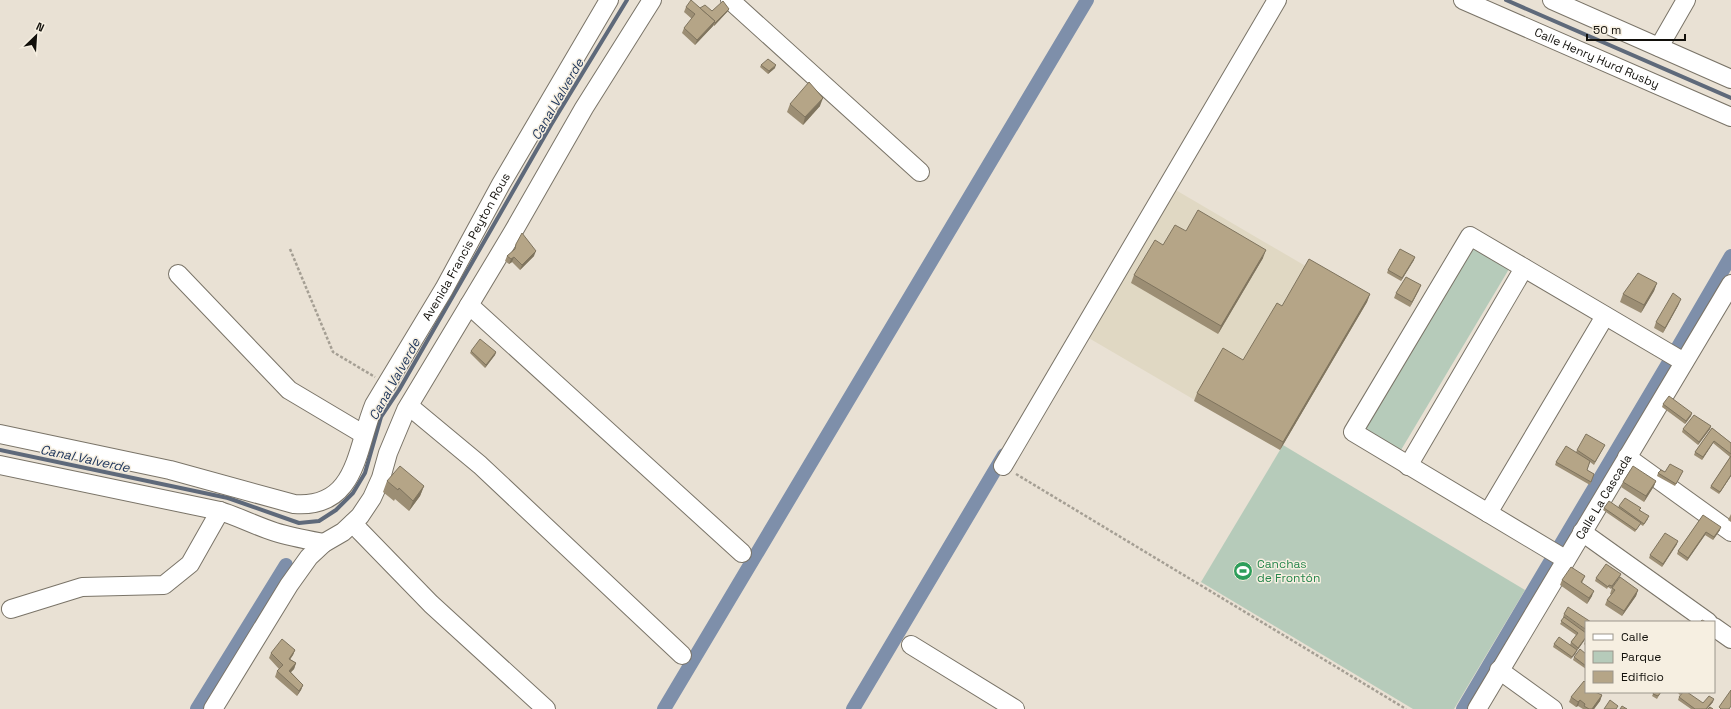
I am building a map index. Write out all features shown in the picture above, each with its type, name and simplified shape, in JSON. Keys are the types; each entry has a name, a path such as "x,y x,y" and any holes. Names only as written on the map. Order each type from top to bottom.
{"street":[{"name":"Avenida Francis Peyton Rous","path":"0,434 170,470 294,504 310,505 327,500 348,479 357,460 363,434 374,405 444,289 501,184 609,0"},
{"path":"213,709 289,585 309,557 324,543 343,532 353,523 372,498 381,478 388,453 409,406 584,108 652,0"},
{"path":"730,0 920,172"},
{"path":"1003,466 1277,0"},
{"name":"Calle Henry Hurd Rusby","path":"1463,0 1731,117"},
{"path":"1552,0 1731,80"},
{"path":"1659,47 1686,0"},
{"path":"1566,559 1353,432 1470,236 1684,362"},
{"path":"1408,466 1524,268"},
{"path":"178,274 289,390 363,434"},
{"name":"Calle La Cascada","path":"1477,709 1731,284"},
{"path":"469,305 742,553"},
{"path":"1488,513 1605,316"},
{"path":"409,406 480,465 682,655"},
{"path":"1627,457 1731,532"},
{"path":"0,464 220,511 238,516 274,532 299,539 324,543"},
{"path":"11,609 82,587 164,585 190,564 220,511"},
{"path":"353,523 431,604 546,709"},
{"path":"1582,532 1707,621"},
{"path":"1715,628 1731,639"},
{"path":"911,645 1015,709"},
{"path":"1499,670 1552,709"}],"path":[{"path":"290,249 333,352 386,383"},
{"path":"1003,466 1406,709"}],"shaded area":[{"path":"1174,189 1367,302 1280,450 1087,337"}],"green space":[{"path":"1472,247 1509,269 1401,450 1363,428"},
{"path":"1283,445 1525,590 1454,709 1413,709 1201,582"}],"building":[{"path":"691,0 715,21 697,40 684,28 695,14 686,7"},
{"path":"723,1 729,9 715,23 715,21 700,8 705,5 712,11"},
{"path":"768,59 776,65 769,71 761,65"},
{"path":"809,82 823,98 805,117 790,104"},
{"path":"1198,210 1266,250 1221,326 1134,275 1155,240 1163,245 1175,225 1186,231"},
{"path":"522,233 536,251 522,265 514,257 511,259 507,256 515,249"},
{"path":"1400,249 1415,257 1402,278 1388,270"},
{"path":"1309,259 1370,294 1283,442 1197,393 1223,348 1243,360 1277,303 1282,306"},
{"path":"1638,273 1657,283 1644,305 1623,294"},
{"path":"1406,277 1421,285 1412,302 1396,293"},
{"path":"1673,293 1681,299 1665,328 1656,322"},
{"path":"480,339 496,352 486,365 471,351"},
{"path":"1669,396 1692,413 1686,421 1663,404"},
{"path":"1694,415 1711,426 1699,442 1683,429"},
{"path":"1712,428 1731,443 1731,454 1714,441 1703,457 1695,452"},
{"path":"1586,434 1605,445 1595,462 1577,450"},
{"path":"1566,446 1590,461 1587,470 1594,474 1591,482 1556,462"},
{"path":"1731,456 1731,475 1720,492 1711,486"},
{"path":"1670,464 1683,471 1676,484 1658,473 1661,470 1665,472"},
{"path":"400,466 424,486 413,501 399,488 398,490 387,481"},
{"path":"1633,466 1656,481 1646,496 1623,482"},
{"path":"1625,498 1641,508 1639,510 1649,516 1644,524 1619,506"},
{"path":"1609,501 1641,523 1636,530 1604,508"},
{"path":"1703,515 1721,527 1714,537 1706,532 1688,558 1678,551"},
{"path":"1665,533 1678,541 1663,564 1650,555"},
{"path":"1606,564 1621,574 1612,586 1609,585 1608,587 1596,578"},
{"path":"1571,567 1585,576 1581,582 1594,591 1589,598 1562,580"},
{"path":"1620,577 1638,590 1624,611 1607,600 1615,590 1612,588"},
{"path":"1568,607 1589,621 1585,621 1585,629 1564,614"},
{"path":"1564,617 1585,632 1585,638 1578,648 1571,642 1578,633 1561,621"},
{"path":"1559,637 1577,650 1572,657 1554,644"},
{"path":"282,639 295,650 289,659 296,663 289,671 303,685 299,691 277,671 283,665 271,653"},
{"path":"1580,649 1585,653 1585,665 1574,657"},
{"path":"1584,681 1585,693 1597,693 1602,695 1592,709 1584,706 1585,704 1580,700 1578,702 1571,697"},
{"path":"1731,690 1731,706 1729,709 1721,709 1719,707"},
{"path":"1654,693 1660,693 1658,696"},
{"path":"1682,693 1688,693 1703,703 1709,696 1714,699 1706,709 1695,709 1679,697"},
{"path":"1610,700 1618,706 1616,709 1604,709"},
{"path":"1622,706 1627,709 1620,709"}],"waterway":[{"name":"Canal Valverde","path":"0,450 228,498 299,523 319,521 336,510 353,493 365,473 381,417 399,390 551,125 627,0"},
{"path":"664,709 1087,0"},
{"name":"Canal Valverde","path":"1506,0 1731,98"},
{"path":"1678,347 1731,256"},
{"path":"1561,544 1669,362"},
{"path":"853,709 1004,455"},
{"path":"1463,709 1550,562"},
{"path":"197,709 286,565"}],"place":[{"name":"Canchas de Frontón","path":"1243,571"}]}
